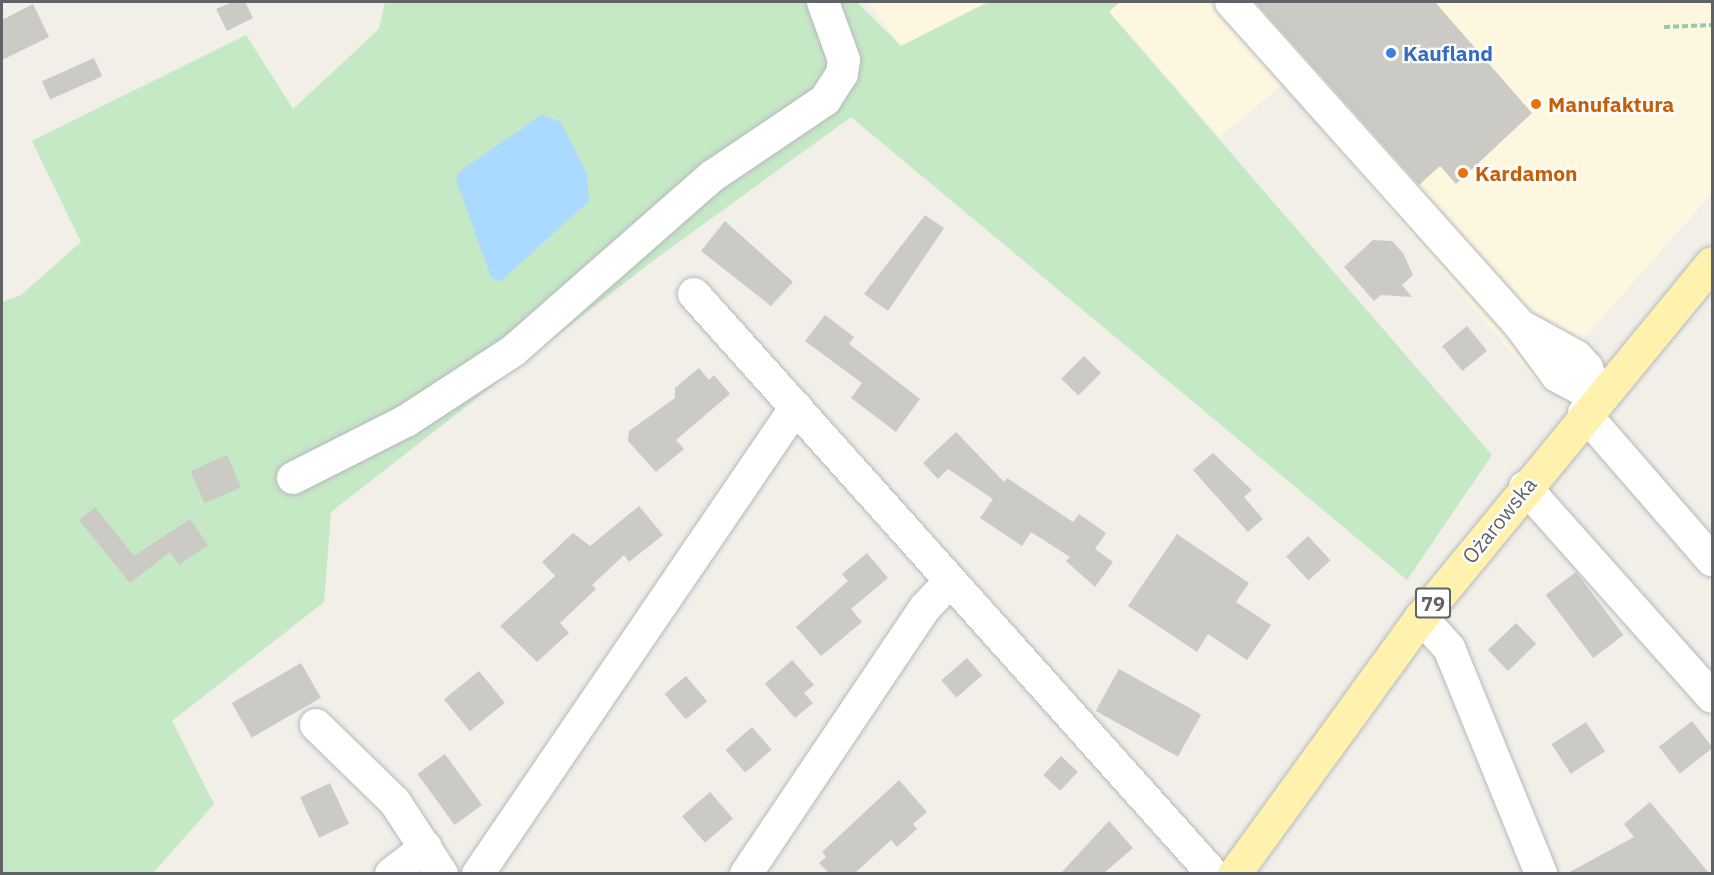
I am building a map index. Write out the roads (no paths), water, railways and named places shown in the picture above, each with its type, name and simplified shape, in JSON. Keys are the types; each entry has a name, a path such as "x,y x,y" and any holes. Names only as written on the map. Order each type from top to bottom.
{"main road":[{"name":"Ożarowska","path":"1234,873 1421,617 1591,405 1713,262"}],"street":[{"path":"293,478 406,422 513,351 711,177 825,100 842,74 844,60 823,2"},
{"path":"1231,2 1520,324 1557,376 1591,405 1713,560"},
{"path":"694,294 949,582 1213,873"},
{"path":"478,873 796,407"},
{"path":"1525,487 1713,697"},
{"path":"746,873 925,608 949,582"},
{"path":"1421,617 1449,648 1541,873"},
{"path":"316,725 395,802 442,873"},
{"path":"391,873 426,847"}],"water":[{"path":"541,115 560,121 587,173 589,201 500,282 491,277 456,180 459,172"}],"place":[{"name":"Kaufland","path":"1391,53"},
{"name":"Manufaktura","path":"1536,104"},
{"name":"Kardamon","path":"1463,173"}]}
